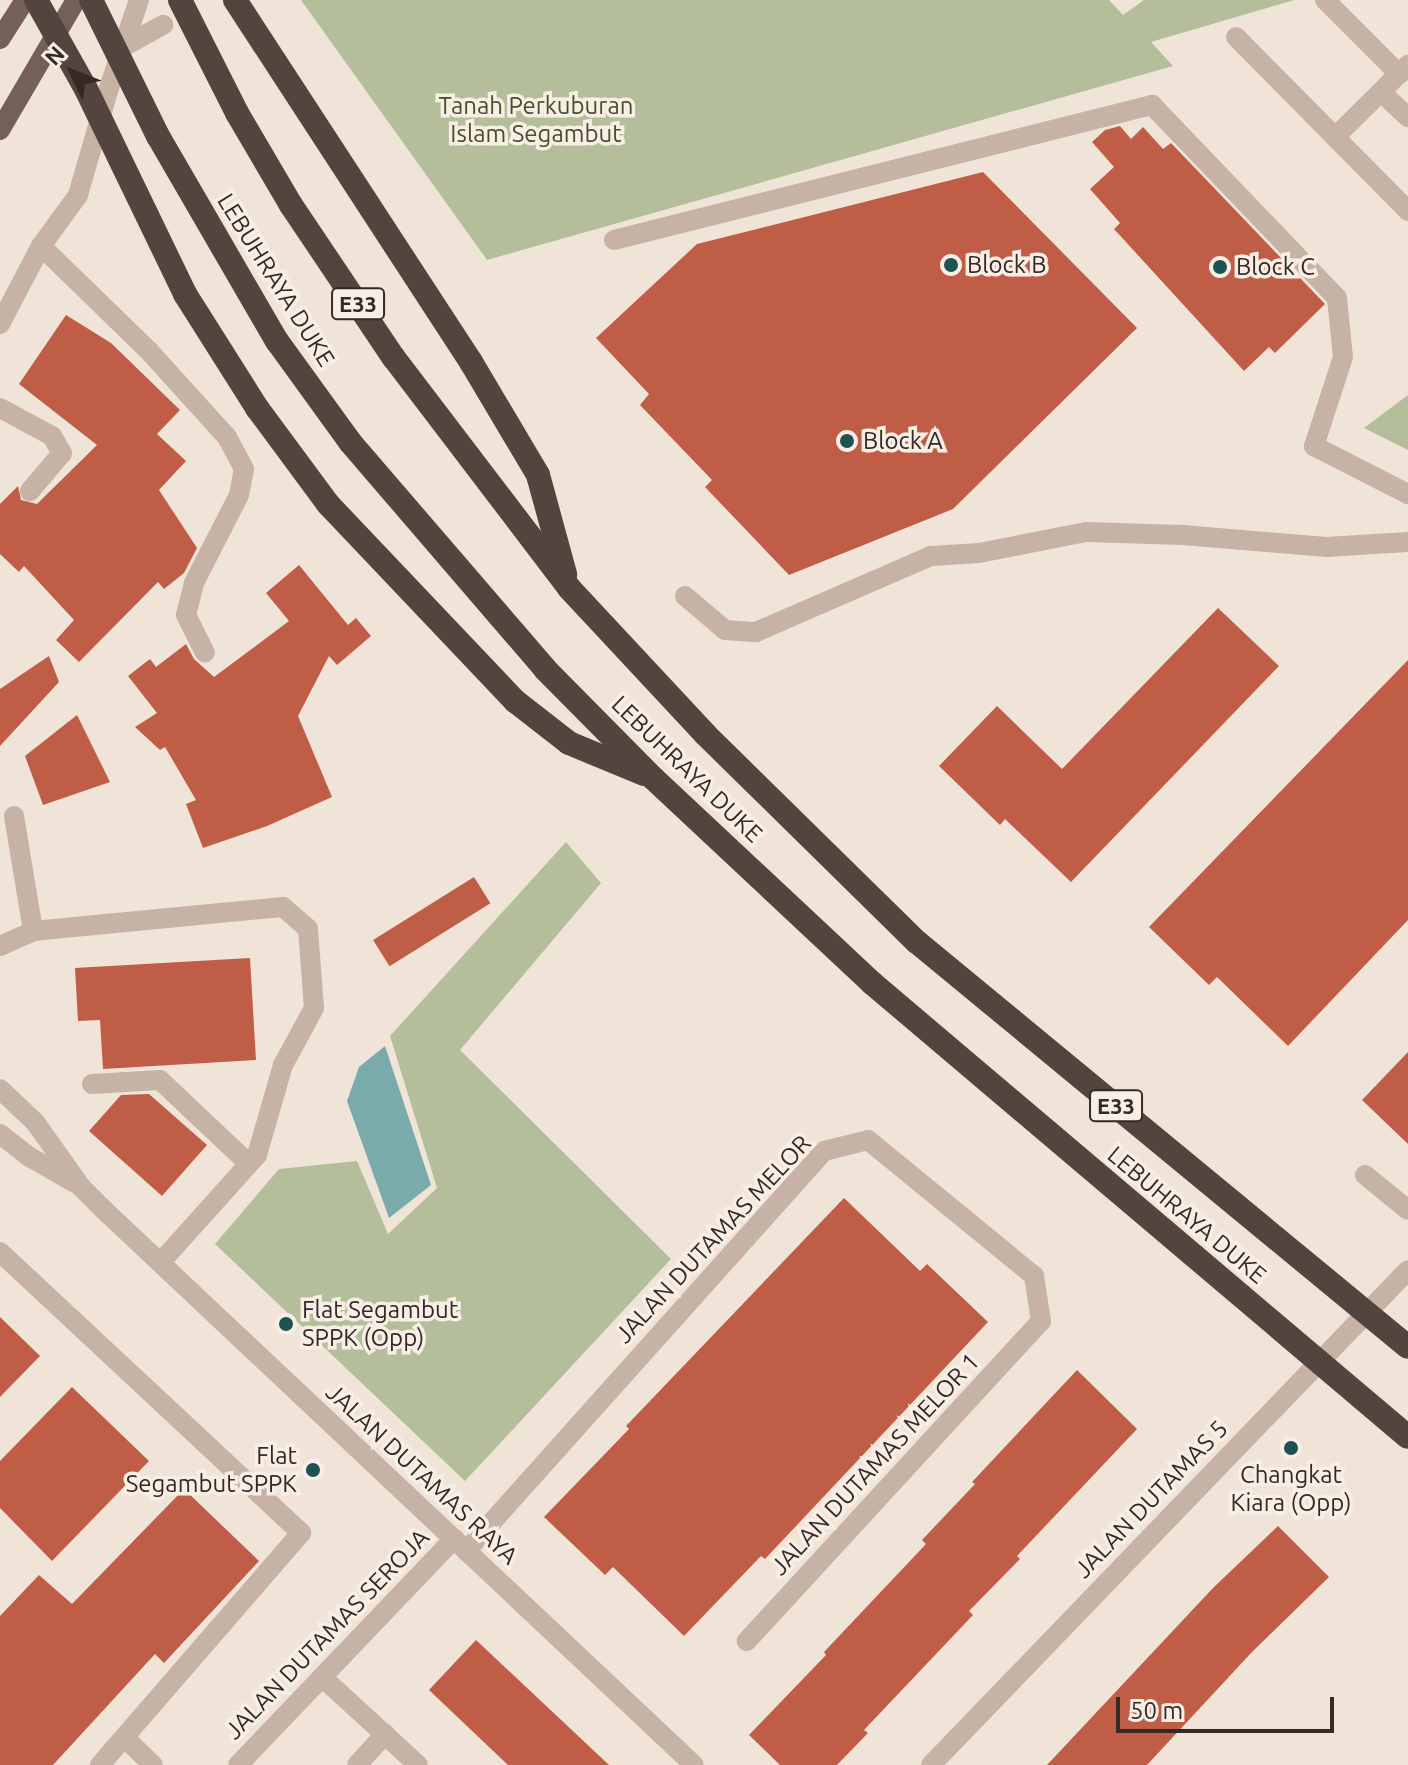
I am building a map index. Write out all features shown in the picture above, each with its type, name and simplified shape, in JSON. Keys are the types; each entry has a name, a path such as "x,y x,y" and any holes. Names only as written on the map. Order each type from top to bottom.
{"highway":[{"name":"E33","path":"36,0 86,89 185,294 257,408 328,504 515,701 569,743 653,778"},
{"name":"LEBUHRAYA DUKE","path":"91,0 158,136 277,341 350,442 545,669 653,778 872,983 1408,1437"},
{"name":"LEBUHRAYA DUKE","path":"180,0 237,113 291,205 394,358 569,588 705,734 917,942 1408,1347"},
{"path":"235,0 471,362 538,475 569,588"}],"main road":[{"path":"0,39 25,0"},
{"path":"0,130 76,0"}],"street":[{"path":"0,324 41,246 78,195 139,0"},
{"path":"1325,0 1404,69 1335,137"},
{"path":"123,47 163,25"},
{"path":"1236,37 1408,211"},
{"path":"1381,92 1408,117"},
{"path":"614,240 1152,105 1337,298 1343,357 1314,446 1408,494"},
{"path":"41,246 149,351 227,437 244,469 239,495 194,583 186,615 205,653"},
{"path":"0,408 52,436 62,453 30,491"},
{"path":"685,596 725,630 756,632 931,556 979,553 1086,532 1183,535 1326,547 1408,542"},
{"path":"14,816 33,931"},
{"path":"0,946 33,931 283,907 308,929 314,1008 283,1065 257,1155 160,1263"},
{"path":"92,1084 160,1080 249,1164"},
{"name":"JALAN DUTAMAS RAYA","path":"0,1089 35,1122 81,1187 694,1765"},
{"name":"JALAN DUTAMAS RAYA","path":"0,1134 28,1156 81,1187"},
{"name":"JALAN DUTAMAS MELOR","path":"460,1545 824,1151 868,1140 1034,1276 1041,1321"},
{"path":"1365,1175 1408,1210"},
{"path":"0,1252 301,1533 100,1765"},
{"name":"JALAN DUTAMAS 5","path":"931,1765 1408,1270"},
{"name":"JALAN DUTAMAS MELOR 1","path":"747,1641 1041,1321"},
{"name":"JALAN DUTAMAS SEROJA","path":"238,1765 322,1677 460,1545"},
{"path":"322,1677 418,1765"},
{"path":"357,1765 385,1734"},
{"path":"125,1738 153,1765"}],"green space":[{"name":"Tanah Perkuburan Islam Segambut","path":"301,0 1109,0 1123,15 1144,0 1294,0 1151,42 1173,66 487,260"},
{"path":"1408,395 1408,450 1364,428"},
{"path":"566,842 601,883 460,1050 671,1259 465,1481 215,1244 279,1169 357,1161 388,1234 437,1188 390,1036"}],"water":[{"path":"385,1046 431,1185 389,1218 347,1101 359,1067"}],"building":[{"name":"Block C","path":"1120,126 1131,139 1143,127 1163,149 1171,143 1325,304 1275,353 1269,347 1244,371 1114,229 1120,223 1090,189 1114,167 1092,142 1105,130"},
{"path":"983,172 1137,328 953,509 789,575 705,487 712,480 640,405 649,394 596,338 697,244"},
{"path":"66,315 111,343 180,410 157,434 186,461 159,490 197,548 184,573 164,589 158,582 79,662 56,640 74,620 24,566 19,572 0,554 0,504 18,486 21,500 37,504 97,445 19,384"},
{"path":"299,565 348,625 356,618 371,636 337,665 329,656 298,716 332,797 267,826 203,848 186,804 196,800 165,747 160,750 135,727 157,713 128,676 150,659 156,667 186,644 194,659 214,677 289,621 266,593"},
{"path":"1218,608 1279,666 1071,882 1005,819 1000,825 939,766 997,706 1062,769"},
{"path":"49,656 59,682 0,746 0,689"},
{"path":"1408,660 1408,920 1288,1046 1217,977 1209,985 1149,927"},
{"path":"77,715 110,782 43,805 25,756"},
{"path":"474,877 490,903 390,966 373,940"},
{"path":"250,958 256,1060 103,1069 100,1020 78,1021 75,968"},
{"path":"1408,1052 1408,1144 1362,1100"},
{"path":"149,1094 207,1145 162,1196 89,1131 121,1095"},
{"path":"844,1198 920,1271 927,1264 988,1322 765,1559 761,1556 684,1636 613,1567 605,1575 544,1517 629,1429 626,1426"},
{"path":"0,1317 40,1356 0,1397"},
{"path":"1077,1370 1137,1429 1017,1556 1020,1559 969,1611 973,1615 864,1730 868,1733 837,1765 780,1765 749,1735 926,1544 922,1540 975,1484 972,1482"},
{"path":"72,1387 149,1461 52,1561 0,1508 0,1461"},
{"path":"184,1489 259,1561 164,1663 155,1654 53,1765 0,1765 0,1616 39,1575 72,1604"},
{"path":"1278,1526 1329,1577 1252,1652 1147,1765 1047,1765 1213,1588"},
{"path":"476,1640 609,1765 508,1765 429,1690"}],"place":[{"name":"Block B","path":"951,265"},
{"name":"Block C","path":"1220,267"},
{"name":"Block A","path":"847,441"},
{"name":"Flat Segambut SPPK (Opp)","path":"286,1324"},
{"name":"Changkat Kiara (Opp)","path":"1291,1448"},
{"name":"Flat Segambut SPPK","path":"313,1470"}]}
